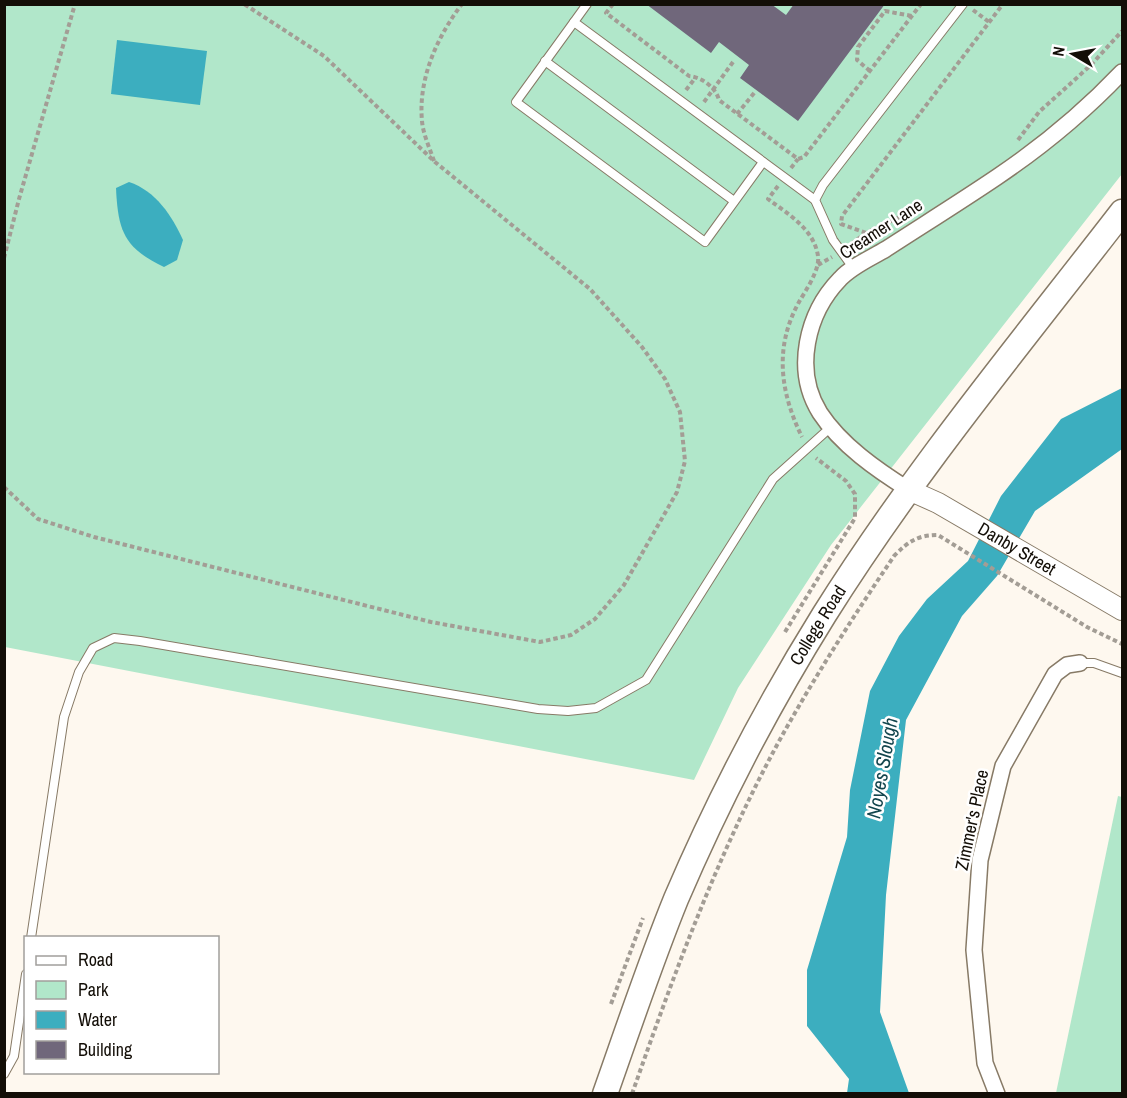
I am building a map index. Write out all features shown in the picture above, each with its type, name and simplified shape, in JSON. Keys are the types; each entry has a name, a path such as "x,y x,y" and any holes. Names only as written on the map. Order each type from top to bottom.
{"main road":[{"name":"College Road","path":"606,1094 676,901 741,761 824,616 909,490 1122,212"}],"street":[{"name":"Creamer Lane","path":"909,490 876,470 820,412 807,373 807,345 810,325 820,303 841,277 996,178 1058,134 1122,72"},
{"name":"Danby Street","path":"909,490 966,520 1122,610"},
{"name":"Zimmer's Place","path":"997,1094 985,1063 974,950 980,860 1003,766 1055,674 1067,665 1080,663"}],"lane":[{"path":"587,4 516,102 705,242 763,162"},
{"path":"815,201 823,185 964,4"},
{"path":"574,22 815,201 833,240 854,269"},
{"path":"545,61 735,201"},
{"path":"31,936 64,717 79,672 93,648 114,638 140,641 538,709 568,711 596,708 646,680 773,479 832,426"},
{"name":"Zimmer's Place","path":"1080,663 1094,663 1122,673"},
{"path":"4,1074 14,1056 24,988"}],"path":[{"path":"4,258 75,4"},
{"path":"4,487 38,519 94,537 431,621 540,642 571,635 595,619 624,585 677,492 685,461 680,412 665,379 648,355 590,289 435,162 324,56 244,4"},
{"path":"435,162 422,123 422,85 429,62 462,4"},
{"path":"613,4 606,13 689,76 697,77 713,89 719,100 798,159"},
{"path":"782,638 855,518 857,505 855,494 846,481 807,449 786,400 781,361 791,318 807,288 818,257 810,234 768,199 798,159 804,157 921,4"},
{"path":"964,4 989,22"},
{"path":"906,214 866,233 841,224 842,216 849,206 1003,4"},
{"path":"870,71 857,60 858,47 885,11 912,16"},
{"path":"1015,144 1040,112 1092,65 1122,31"},
{"path":"696,113 733,62"},
{"path":"737,114 755,92"},
{"path":"632,1094 692,929 737,826 805,696 839,638 894,556 914,538 938,535 1087,627 1122,644"},
{"path":"610,1008 644,915"}],"green space":[{"path":"4,5 1122,5 1122,174 831,545 738,688 694,780 5,647"},
{"path":"1118,796 1122,797 1122,1093 1056,1093"}],"water":[{"path":"117,40 207,51 200,105 111,94"},
{"path":"129,182 147,191 162,205 183,240 177,260 164,267 140,253 132,245 122,227 116,188"},
{"name":"Noyes Slough","path":"1122,388 1122,449 1035,511 997,576 962,616 906,720 886,895 880,1012 909,1093 847,1093 849,1079 807,1026 807,970 847,837 850,790 870,691 899,636 927,599 968,561 1001,496 1061,419"}],"building":[{"path":"646,4 771,4 786,15 794,4 885,4 798,121 740,78 749,65 719,42 711,53"}]}
